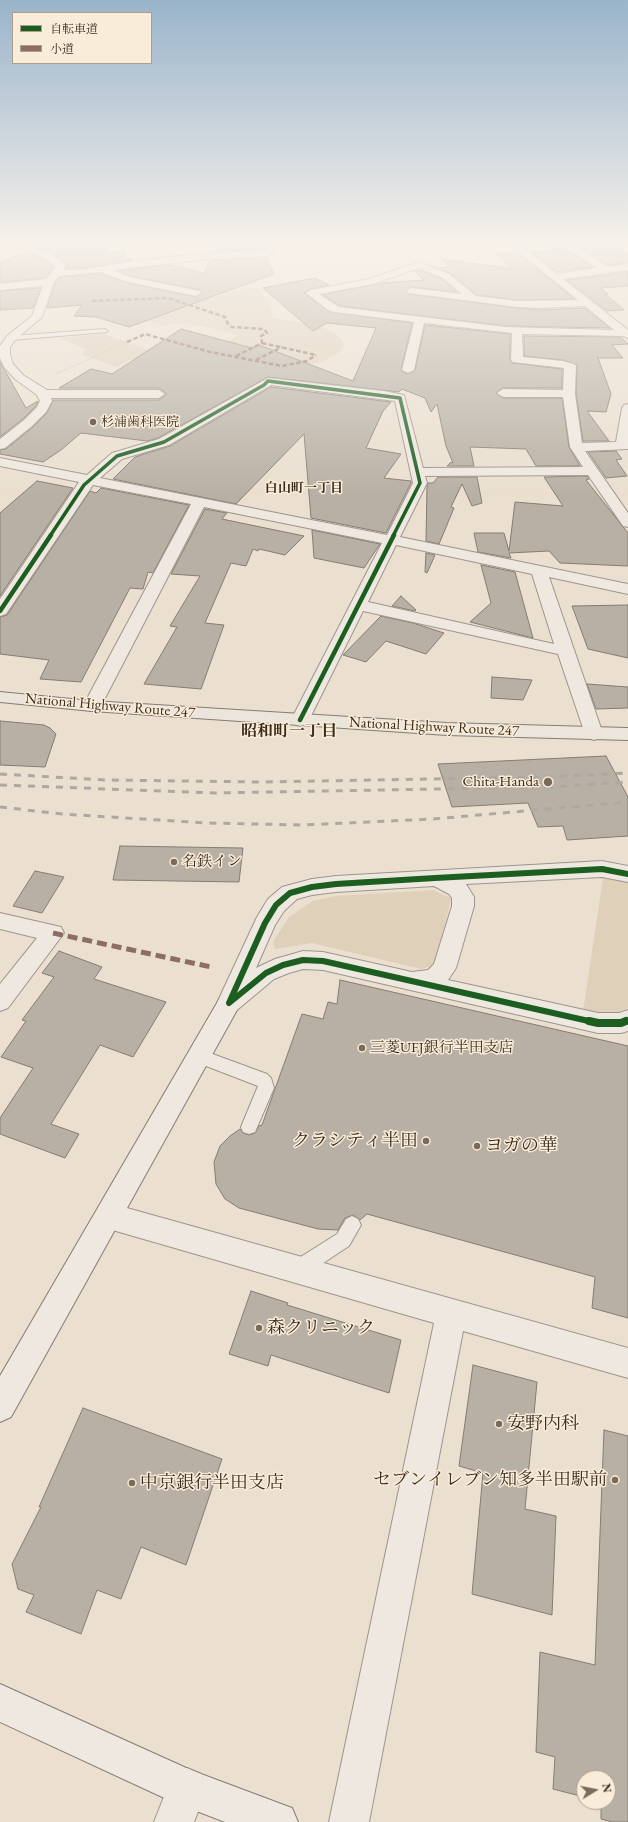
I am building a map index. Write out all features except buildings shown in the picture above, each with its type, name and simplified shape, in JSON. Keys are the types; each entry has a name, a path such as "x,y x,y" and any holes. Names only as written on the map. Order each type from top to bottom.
{"highway":[{"name":"National Highway Route 247","path":"0,697 92,706 447,729 628,734"}],"street":[{"path":"0,445 28,423 42,409 46,401 43,394 19,377 8,365 4,354 5,346 26,326"},
{"path":"408,370 419,326"},
{"path":"478,326 517,330 627,334"},
{"path":"616,326 627,334"},
{"path":"517,330 517,360 570,366 569,394 576,447 628,523"},
{"path":"0,611 84,485 117,456 164,442 264,385 268,380 400,398 420,483 300,720"},
{"path":"503,393 569,394"},
{"path":"43,394 159,394"},
{"path":"576,447 625,445 628,408"},
{"path":"0,462 392,540 628,589"},
{"path":"418,472 592,471"},
{"path":"92,706 199,502"},
{"path":"539,571 594,734"},
{"path":"358,605 565,651"},
{"path":"0,1406 229,1003 265,923 276,905 290,894 312,887 336,884 602,869 628,874"},
{"path":"408,981 422,981 436,977 444,968 463,906 463,896 457,888 447,882 435,878"},
{"path":"0,920 53,933 0,1002"},
{"path":"229,1003 266,973 283,965 303,960 322,962 598,1023 621,1023 628,1020"},
{"path":"109,1216 628,1363"},
{"path":"349,1822 451,1313"},
{"path":"0,1703 180,1805 278,1822"}],"lane":[{"path":"12,338 104,331"},
{"path":"199,1056 261,1079 265,1083 266,1088 249,1127"},
{"path":"298,1269 343,1240 352,1225"}],"path":[{"path":"30,385 127,342"}],"shaded area":[{"path":"201,326 316,326 329,330 342,339 344,346 340,352 321,363 206,375 130,360 117,367 82,355 85,349 59,338 104,334 161,354 210,352 238,335"},
{"path":"603,878 620,879 628,883 628,1008 617,1012 597,1013 583,1011"},
{"path":"433,890 451,898 436,965 421,969 312,943 275,949 273,942 289,917 313,901 335,896"}],"railway":[{"path":"0,774 106,780 261,782 546,777 628,773"},
{"path":"0,785 216,793 550,787 628,782"},
{"path":"0,807 62,814 207,823 304,825 433,819 628,802"}],"marked path":[{"path":"231,326 264,329 267,333 261,336 262,343 236,356"},
{"path":"127,342 145,334 210,352 282,366 307,361 316,355"},
{"path":"262,343 316,355"},
{"path":"256,360 282,347"},
{"path":"53,933 211,967"}],"cycle path":[{"path":"0,611 84,485 117,456 164,442 264,385 268,381 400,398 420,483 300,720"},
{"path":"628,874 602,869 435,878 336,884 312,887 290,893 276,905 265,923 229,1003 266,973 283,965 303,960 323,961 598,1023 621,1023 628,1020"}],"place":[{"name":"杉浦歯科医院","path":"93,422"},
{"name":"Chita-Handa","path":"548,782"},
{"name":"名鉄イン","path":"174,862"},
{"name":"三菱UFJ銀行半田支店","path":"362,1048"},
{"name":"クラシティ半田","path":"426,1141"},
{"name":"ヨガの華","path":"477,1146"},
{"name":"森クリニック","path":"259,1328"},
{"name":"安野内科","path":"499,1424"},
{"name":"セブンイレブン知多半田駅前","path":"615,1480"},
{"name":"中京銀行半田支店","path":"132,1483"}],"district":[{"name":"白山町一丁目","path":"304,488"},
{"name":"昭和町一丁目","path":"289,732"}]}
